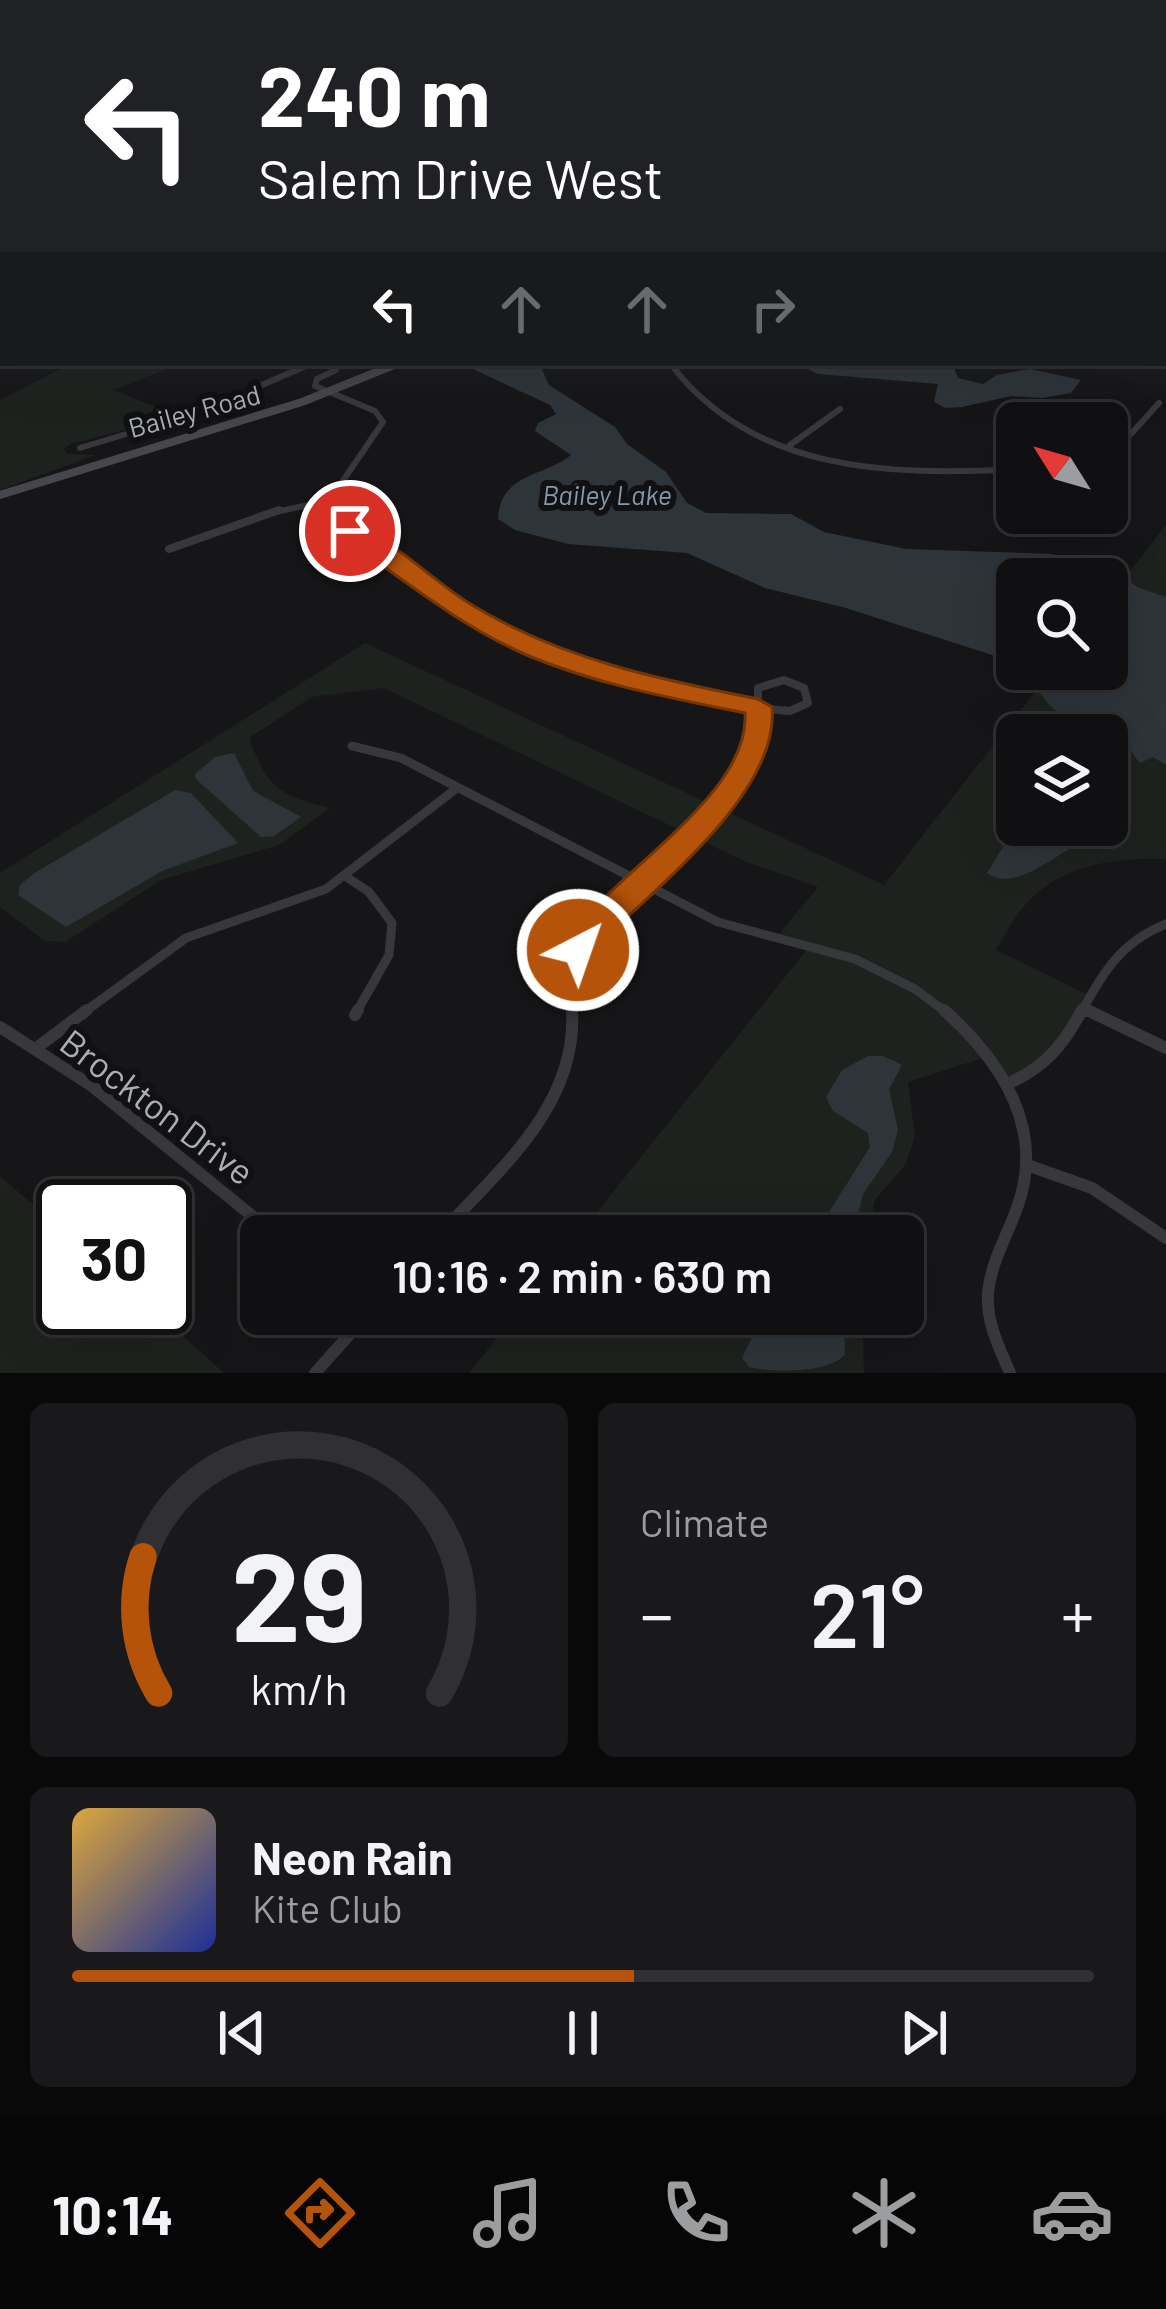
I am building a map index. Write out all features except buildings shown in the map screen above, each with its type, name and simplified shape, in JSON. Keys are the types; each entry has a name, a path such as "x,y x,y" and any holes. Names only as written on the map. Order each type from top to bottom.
{"main road":[{"name":"Bailey Road","path":"0,495 107,456 328,393 392,366"}],"street":[{"name":"Bailey Road","path":"80,448 200,412 306,366"},
{"path":"336,366 314,382 328,393 370,409 383,422 337,486 333,500 338,518 350,531 506,635 626,681 758,707 798,710 808,703 808,693 792,682 768,681 756,692 758,707 760,725 733,791 593,929 572,966 568,994 573,1046 561,1086 456,1215"},
{"path":"673,366 714,412 788,446 890,466 996,469"},
{"path":"1128,436 1160,403"},
{"path":"788,446 840,409"},
{"path":"170,549 280,509 333,500"},
{"path":"352,746 394,754 731,927 841,955 902,982 972,1036 1007,1084 1023,1124 1027,1165 1018,1213 987,1278 990,1328 1010,1373"},
{"path":"35,1049 186,938 224,922 291,905 345,877 458,788"},
{"path":"345,877 382,901 394,925 385,964 355,1015"},
{"path":"1007,1084 1030,1078 1051,1063 1124,942 1166,924"},
{"path":"1084,1009 1166,1048"},
{"name":"Brockton Drive","path":"0,1027 92,1086 251,1215"},
{"path":"1027,1165 1092,1188 1166,1238"},
{"path":"315,1373 349,1335"}],"shaded area":[{"path":"66,366 174,366 114,390 178,416 70,444 64,449 67,454 96,455 0,490 0,400"},
{"path":"1166,525 1166,859 1110,862 1074,871 1041,890 1022,908 996,950 1091,996 1055,1058 1007,1084 989,1056 908,1082 915,1137 905,1165 875,1200 872,1215 595,1215 809,947 774,940 818,887 744,861 384,688 312,697 249,738 277,787 330,808 279,845 161,880 65,942 45,941 0,907 0,873 365,643 884,885 996,742 996,846 1128,846 1128,714 1018,714 1037,690 1128,690 1128,573"},
{"path":"0,1176 36,1207 36,1335 182,1335 224,1373 0,1373"},
{"path":"499,1335 863,1335 864,1373 469,1373"}],"water":[{"name":"Bailey Lake","path":"466,366 540,366 549,385 615,427 627,444 666,472 687,503 706,513 791,514 824,532 906,549 1066,558 996,558 996,656 846,608 765,588 687,553 568,544 515,530 498,519 506,493 571,455 535,431 538,423 556,414 550,405"},
{"path":"801,366 953,366 958,378 983,384 997,375 1030,369 1081,380 1071,393 1011,396 945,408 934,402 938,384 818,374"},
{"name":"Bailey Lake","path":"1128,581 1166,597 1166,765 1153,757 1140,763 1128,748 1128,714 1060,714 1038,690 1128,690"},
{"path":"234,753 253,791 301,817 274,836 261,837 196,779 195,774 215,757"},
{"path":"175,790 191,793 238,843 162,871 66,927 18,895 20,885 33,874"},
{"path":"1004,846 1073,846 1019,876 997,878 987,873"},
{"path":"868,1056 883,1056 902,1065 889,1089 898,1130 892,1152 863,1194 858,1215 827,1215 870,1147 868,1133 833,1111 826,1097 842,1070"},
{"path":"754,1335 845,1335 845,1355 826,1365 772,1370 749,1367 742,1358"}],"route":[{"path":"350,531 462,610 536,650 626,681 758,707 760,725 733,791 593,929 578,950"}]}
